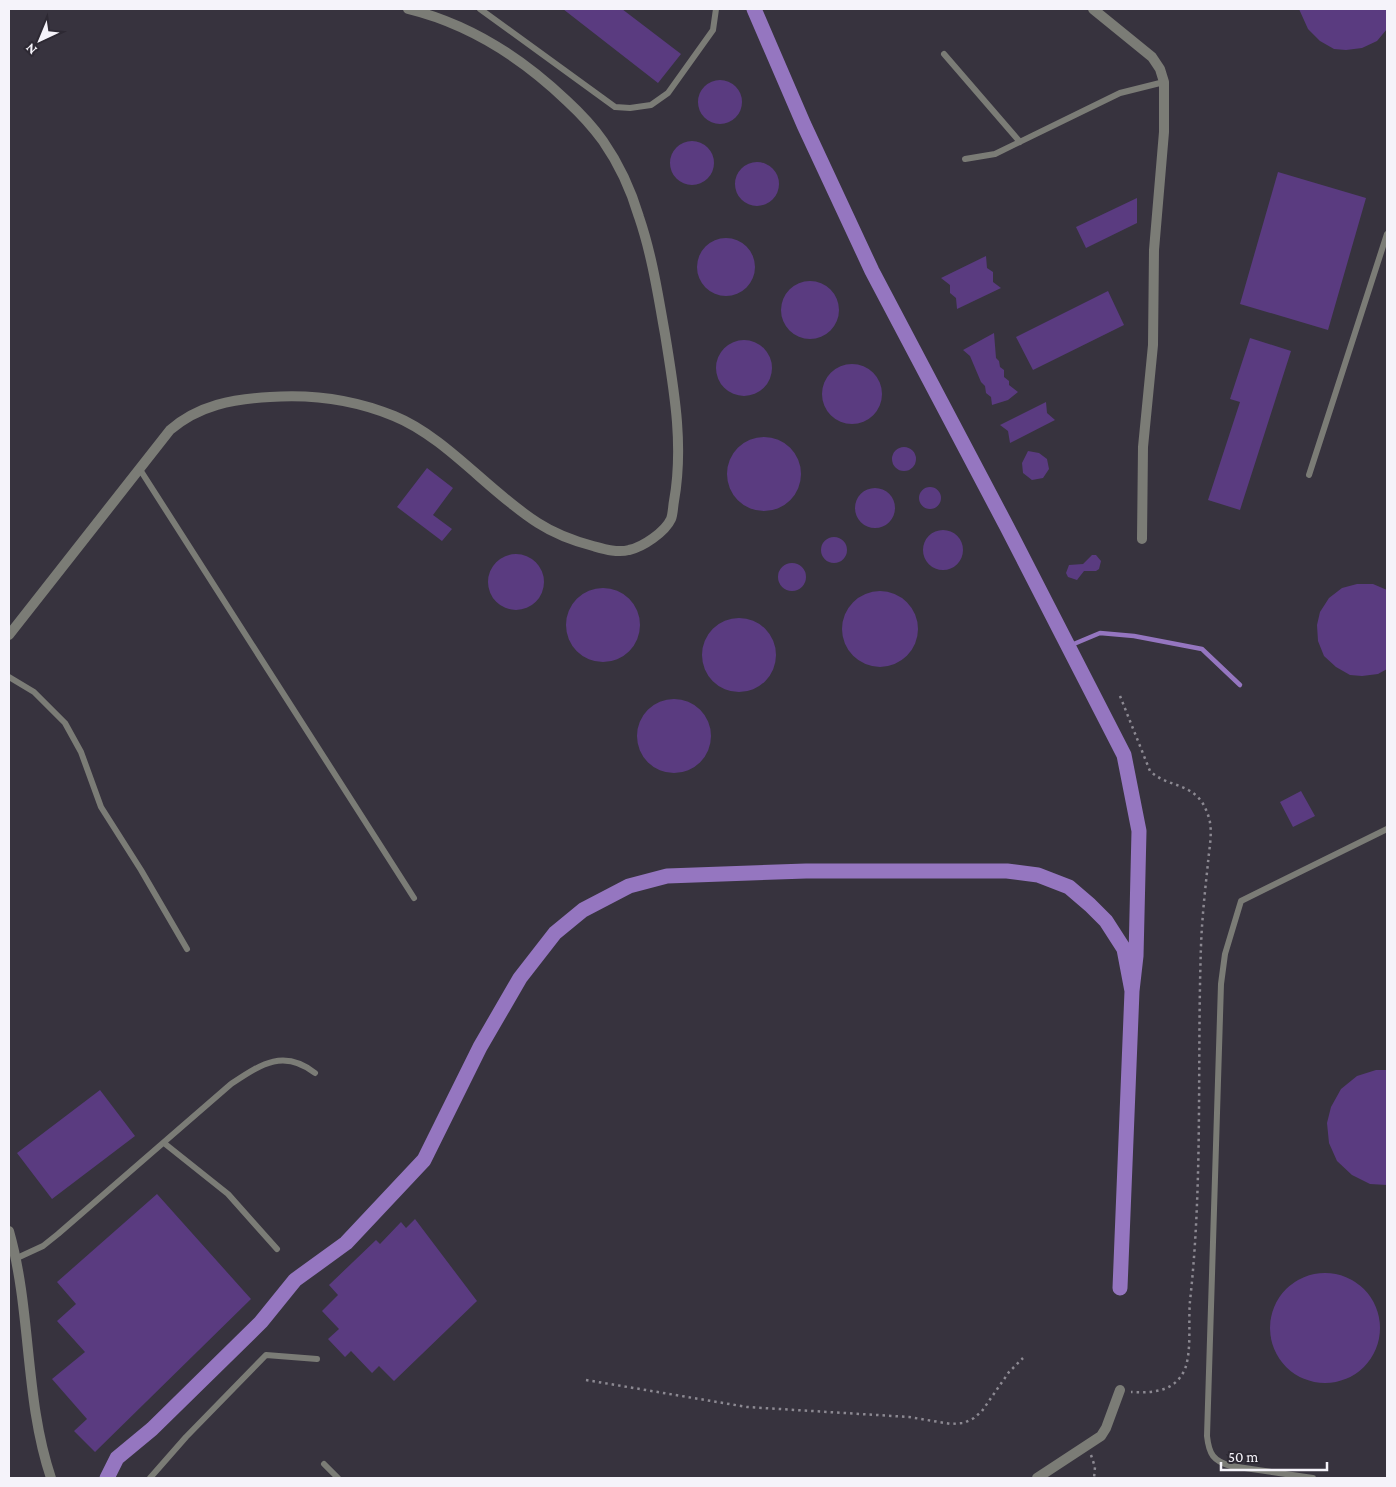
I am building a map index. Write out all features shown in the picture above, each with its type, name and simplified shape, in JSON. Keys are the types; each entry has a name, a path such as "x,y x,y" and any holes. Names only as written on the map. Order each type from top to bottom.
{"street":[{"path":"9,636 138,468 170,430 188,416 208,407 246,398 289,395 327,397 396,416 435,441 538,523 571,540 608,550 628,550 651,539 671,520 679,476 679,436 671,374 647,245 631,193 616,162 602,139 578,112 520,60 494,42 424,13 408,9"},
{"path":"1094,9 1152,57 1160,69 1164,82 1164,132 1154,250 1153,345 1143,447 1142,539"},
{"path":"9,1231 16,1258 33,1400 42,1451 51,1478"},
{"path":"1037,1478 1094,1442 1106,1428 1120,1390"}],"lane":[{"path":"480,9 615,107 630,108 651,105 668,93 713,30 716,9"},
{"path":"944,54 1020,142"},
{"path":"965,159 995,154 1120,93 1164,82"},
{"path":"1309,475 1387,234"},
{"path":"138,468 414,898"},
{"path":"9,677 34,692 65,723 81,752 101,808 141,870 187,949"},
{"path":"1313,1478 1231,1466 1218,1462 1209,1450 1207,1426 1221,984 1226,954 1241,902 1387,830"},
{"path":"16,1258 43,1246 231,1084 267,1063 287,1060 302,1063 315,1073"},
{"path":"164,1143 228,1194 277,1249"},
{"path":"150,1478 186,1437 266,1355 317,1359"},
{"path":"324,1464 338,1478"}],"path":[{"path":"1120,696 1150,770 1156,777 1178,784 1197,797 1204,805 1210,827 1201,944 1200,1108 1196,1256 1189,1317 1188,1356 1180,1378 1170,1388 1152,1393 1120,1390"},
{"path":"586,1380 747,1407 909,1417 951,1424 964,1423 978,1414 999,1385 1023,1358"},
{"path":"1086,1448 1092,1456 1095,1468 1094,1478"}],"building":[{"path":"563,9 622,9 681,54 658,83"},
{"path":"1299,9 1387,9 1387,29 1377,41 1362,48 1334,49 1320,41 1308,29"},
{"path":"724,80 736,86 741,93 741,111 736,118 729,123 716,124 708,121 701,114 698,98 701,90 708,83"},
{"path":"696,141 708,147 713,154 713,172 708,179 701,184 688,185 680,182 673,175 670,159 673,151 680,144"},
{"path":"761,162 773,168 778,175 778,193 773,200 766,205 753,206 745,203 738,196 735,180 738,172 745,165"},
{"path":"1278,172 1366,198 1328,330 1240,304"},
{"path":"1137,198 1137,223 1086,248 1076,227"},
{"path":"720,238 732,238 747,246 755,261 755,273 747,288 732,296 720,296 705,288 697,273 697,261 705,246"},
{"path":"986,256 987,268 993,272 993,282 1001,288 957,309 956,298 950,293 950,285 941,278"},
{"path":"810,281 821,283 834,294 839,310 837,321 826,334 810,339 799,337 786,326 781,310 783,299 794,286"},
{"path":"1108,291 1124,325 1033,370 1016,337"},
{"path":"994,333 996,358 999,361 1000,367 1004,370 1004,377 1009,381 1009,385 1018,392 1008,400 992,405 991,397 986,393 985,386 981,382 970,356 963,350"},
{"path":"1250,338 1291,351 1240,510 1208,500 1240,402 1230,399"},
{"path":"738,340 750,340 764,348 772,362 770,379 764,388 750,396 738,396 728,391 721,384 716,374 716,362 721,352 728,345"},
{"path":"846,364 858,364 869,369 877,377 882,388 880,406 869,419 858,424 846,424 835,419 827,411 822,400 822,388 827,377 835,369"},
{"path":"1046,402 1047,413 1055,420 1010,443 1008,431 1000,425"},
{"path":"757,437 771,437 785,443 795,453 801,467 801,481 795,495 785,505 771,511 757,511 743,505 733,495 727,481 727,467 733,453 743,443"},
{"path":"904,447 913,450 916,459 913,468 904,471 895,468 892,459 895,450"},
{"path":"1028,451 1039,453 1047,459 1049,469 1043,478 1032,480 1023,473 1022,463"},
{"path":"427,468 453,488 433,515 452,529 442,541 397,507"},
{"path":"930,487 938,490 941,498 938,506 930,509 922,506 919,498 922,490"},
{"path":"875,488 889,494 895,508 889,522 875,528 861,522 855,508 861,494"},
{"path":"943,530 957,536 963,550 957,564 943,570 929,564 923,550 929,536"},
{"path":"834,537 843,541 847,550 843,559 834,563 825,559 821,550 825,541"},
{"path":"510,554 522,554 536,562 544,576 542,593 536,602 522,610 510,610 500,605 493,598 488,588 488,576 493,566 500,559"},
{"path":"1092,555 1096,555 1101,561 1099,569 1096,571 1084,571 1077,580 1068,577 1066,573 1069,565 1083,564"},
{"path":"792,563 802,567 806,577 802,587 792,591 782,587 778,577 782,567"},
{"path":"1357,584 1373,584 1387,590 1387,669 1378,674 1350,675 1336,667 1324,656 1318,641 1317,625 1320,612 1329,598 1342,588"},
{"path":"596,588 610,588 624,594 634,604 640,618 640,632 634,646 624,656 610,662 596,662 582,656 572,646 566,632 566,618 572,604 582,594"},
{"path":"880,591 895,594 907,602 915,614 918,629 915,644 907,656 895,664 880,667 865,664 853,656 845,644 842,629 845,614 853,602 865,594"},
{"path":"732,618 746,618 760,624 770,634 776,648 776,662 770,676 760,686 746,692 732,692 718,686 708,676 702,662 702,648 708,634 718,624"},
{"path":"667,699 681,699 695,705 705,715 711,729 711,743 705,757 695,767 681,773 667,773 653,767 643,757 637,743 637,729 643,715 653,705"},
{"path":"1301,791 1315,816 1293,827 1280,802"},
{"path":"1376,1070 1387,1070 1387,1185 1370,1184 1352,1175 1337,1161 1329,1143 1327,1123 1331,1107 1341,1089 1357,1076"},
{"path":"100,1090 135,1136 52,1199 17,1153"},
{"path":"157,1194 251,1299 95,1452 74,1431 87,1419 52,1379 85,1352 57,1321 76,1304 57,1282"},
{"path":"415,1219 477,1301 394,1381 379,1366 372,1373 351,1351 345,1357 328,1339 339,1329 322,1311 338,1295 329,1285 376,1240 380,1244 401,1222 406,1228"},
{"path":"1325,1273 1346,1277 1364,1289 1376,1307 1380,1328 1376,1349 1364,1367 1346,1379 1325,1383 1304,1379 1286,1367 1274,1349 1270,1328 1274,1307 1286,1289 1304,1277"}],"waterway":[{"path":"754,9 804,125 872,271 1007,527 1124,755 1139,831 1136,956 1132,991 1120,1288"},
{"path":"1069,646 1100,633 1134,636 1202,649 1240,685"},
{"path":"107,1478 117,1458 152,1429 261,1322 295,1280 346,1243 424,1160 480,1047 520,978 555,933 583,910 629,886 667,876 806,871 1007,871 1038,875 1069,887 1106,921 1124,949 1132,991"}]}
